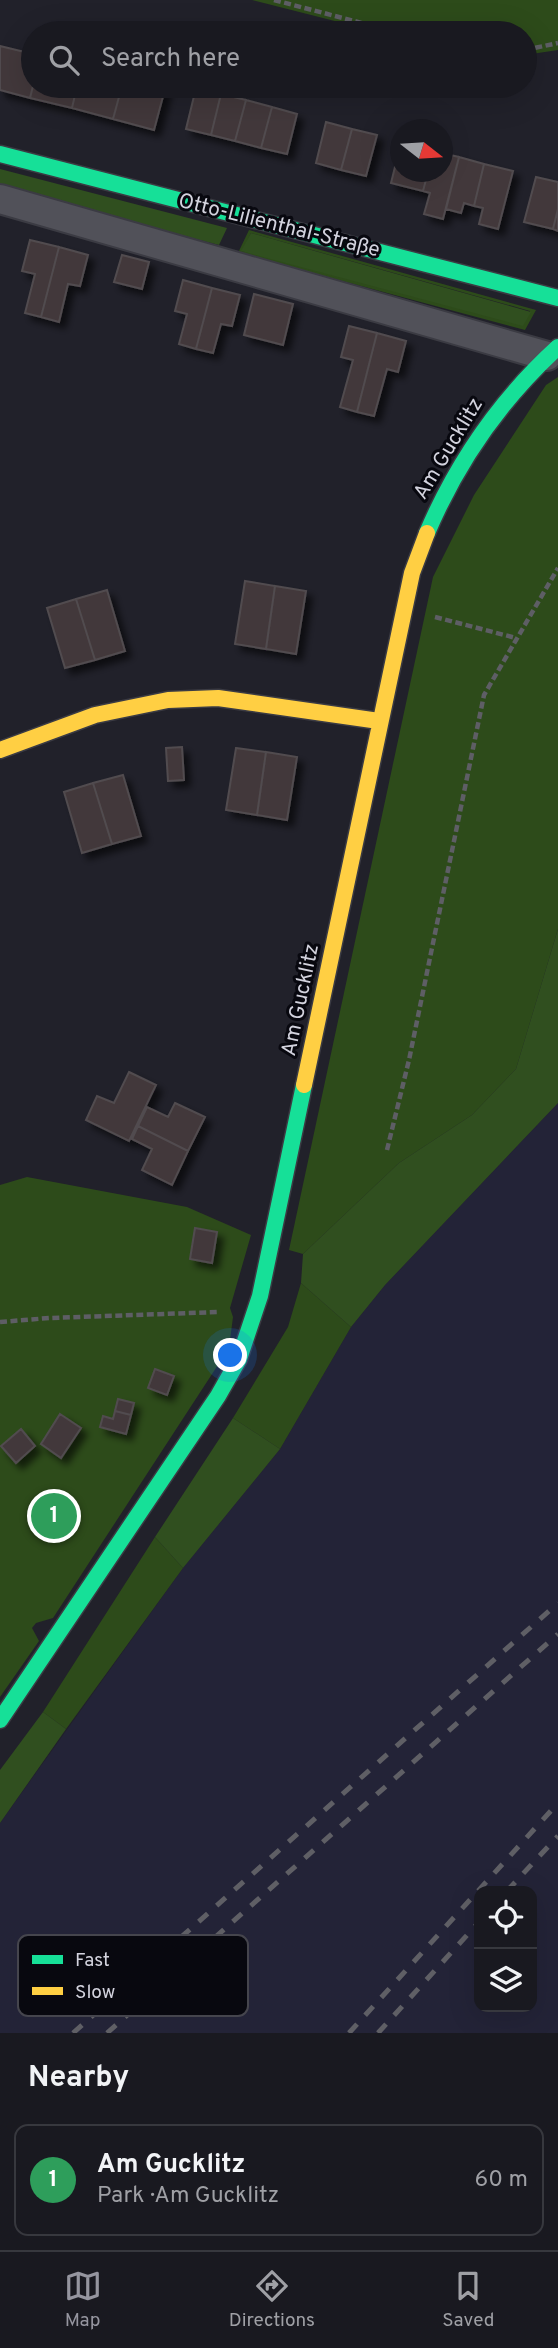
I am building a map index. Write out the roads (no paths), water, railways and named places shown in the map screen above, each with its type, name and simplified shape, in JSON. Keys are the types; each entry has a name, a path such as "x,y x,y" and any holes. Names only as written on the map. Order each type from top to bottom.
{"street":[{"name":"Otto-Lilienthal-Straße","path":"0,154 558,298"},
{"path":"0,199 553,351"},
{"name":"Am Gucklitz","path":"0,1720 218,1396 239,1359 255,1312 281,1202 379,721 412,573 453,476 495,410 553,351"},
{"path":"0,750 95,715 146,702 179,699 218,698 379,721"}],"railway":[{"path":"184,1935 558,1603"},
{"path":"218,1935 558,1634"},
{"path":"349,2033 558,1803"},
{"path":"512,1886 558,1836"},
{"path":"378,2033 474,1927"},
{"path":"73,2033 92,2016"},
{"path":"107,2033 126,2016"}],"place":[{"name":"Am Gucklitz","path":"54,1516"}]}
